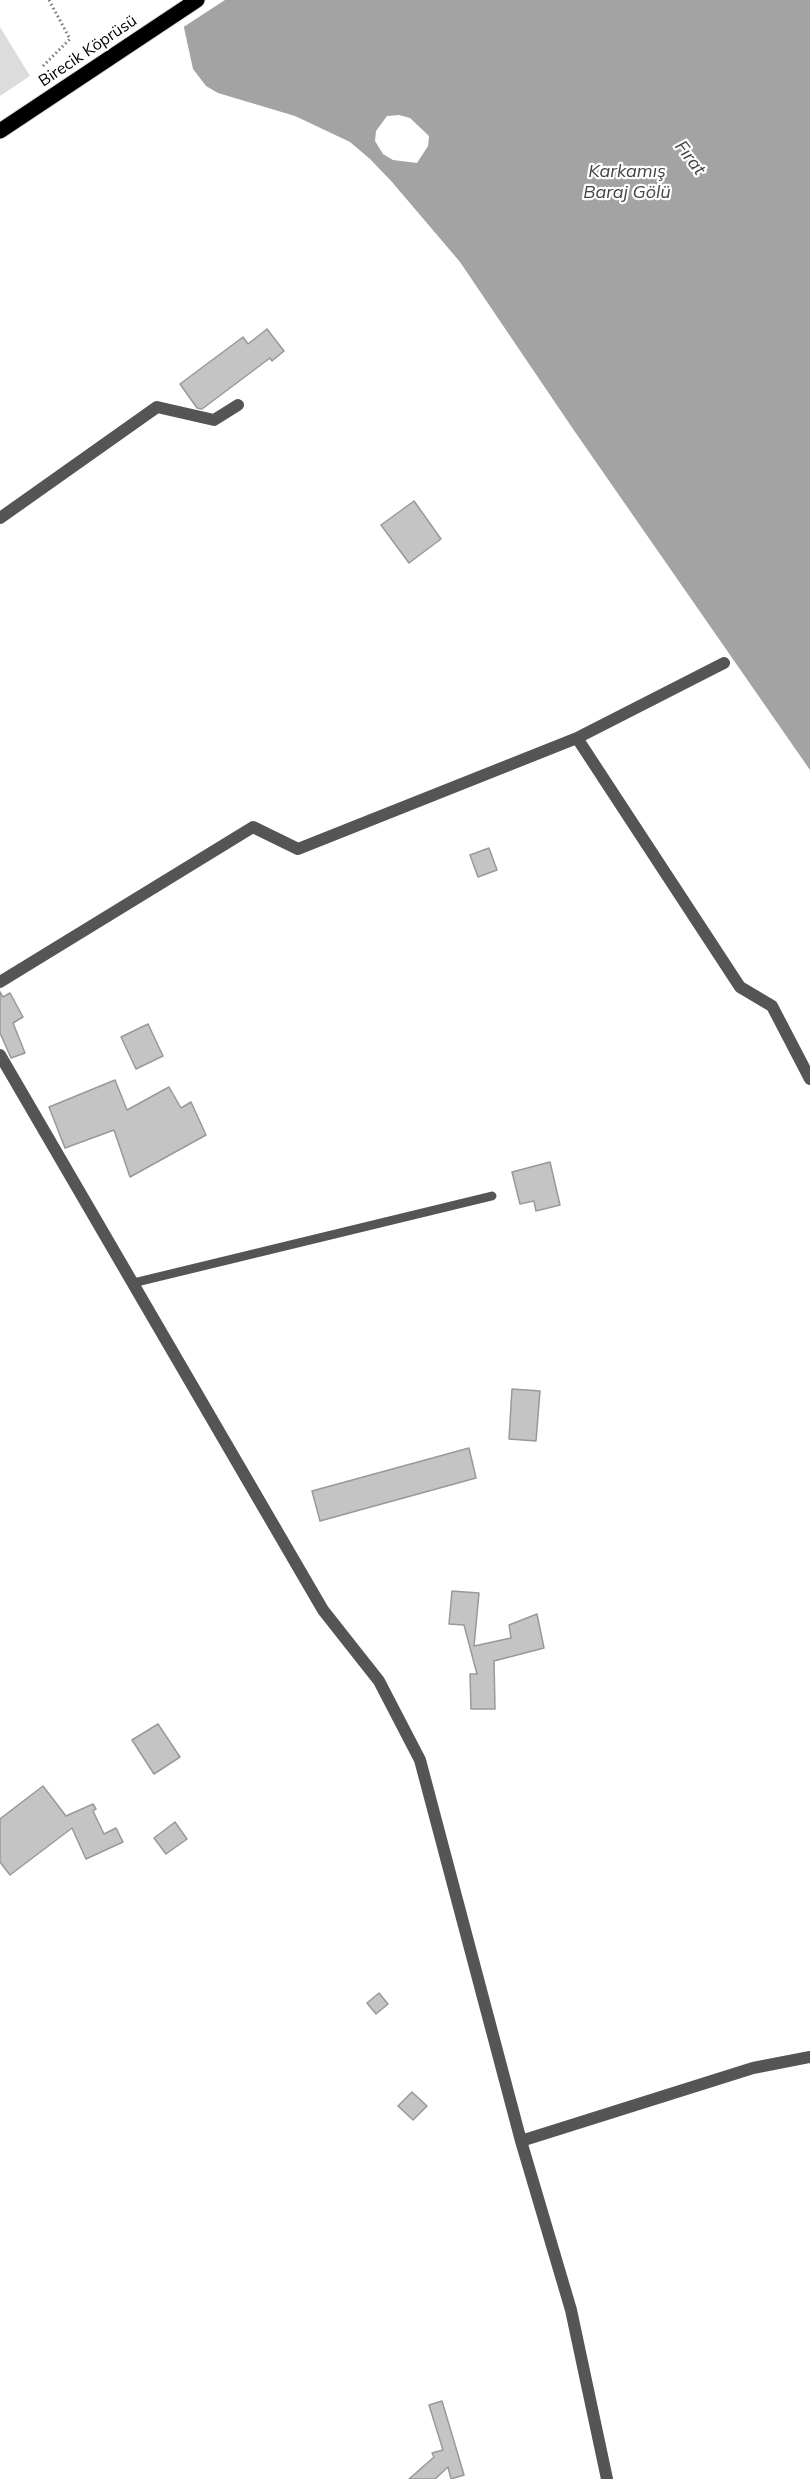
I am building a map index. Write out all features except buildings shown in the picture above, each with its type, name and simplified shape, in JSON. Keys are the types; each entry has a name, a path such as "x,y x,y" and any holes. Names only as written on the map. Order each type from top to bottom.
{"main road":[{"name":"Birecik Köprüsü","path":"0,131 196,0"}],"street":[{"path":"0,518 157,406 214,420 238,405"},
{"path":"0,982 253,826 298,849 577,738 724,663"},
{"path":"577,738 740,987 772,1006 810,1079"},
{"path":"0,1054 323,1610 379,1681 420,1760 521,2140 571,2310 607,2479"},
{"path":"521,2140 753,2068 810,2057"}],"lane":[{"path":"133,1282 492,1196"}],"path":[{"path":"43,66 70,39 49,0"}],"shaded area":[{"path":"0,27 30,76 0,96"}],"water":[{"name":"Karkamış Baraj Gölü","path":"178,0 810,0 810,770 460,262 392,182 350,142 295,116 218,93 206,86 193,69","holes":["399,115 410,118 429,136 428,146 417,163 393,160 383,154 375,141 376,131 387,116"]}],"pier":[{"path":"175,0 225,0 182,28"}],"water label":[{"name":"Fırat","path":"690,158"}]}
